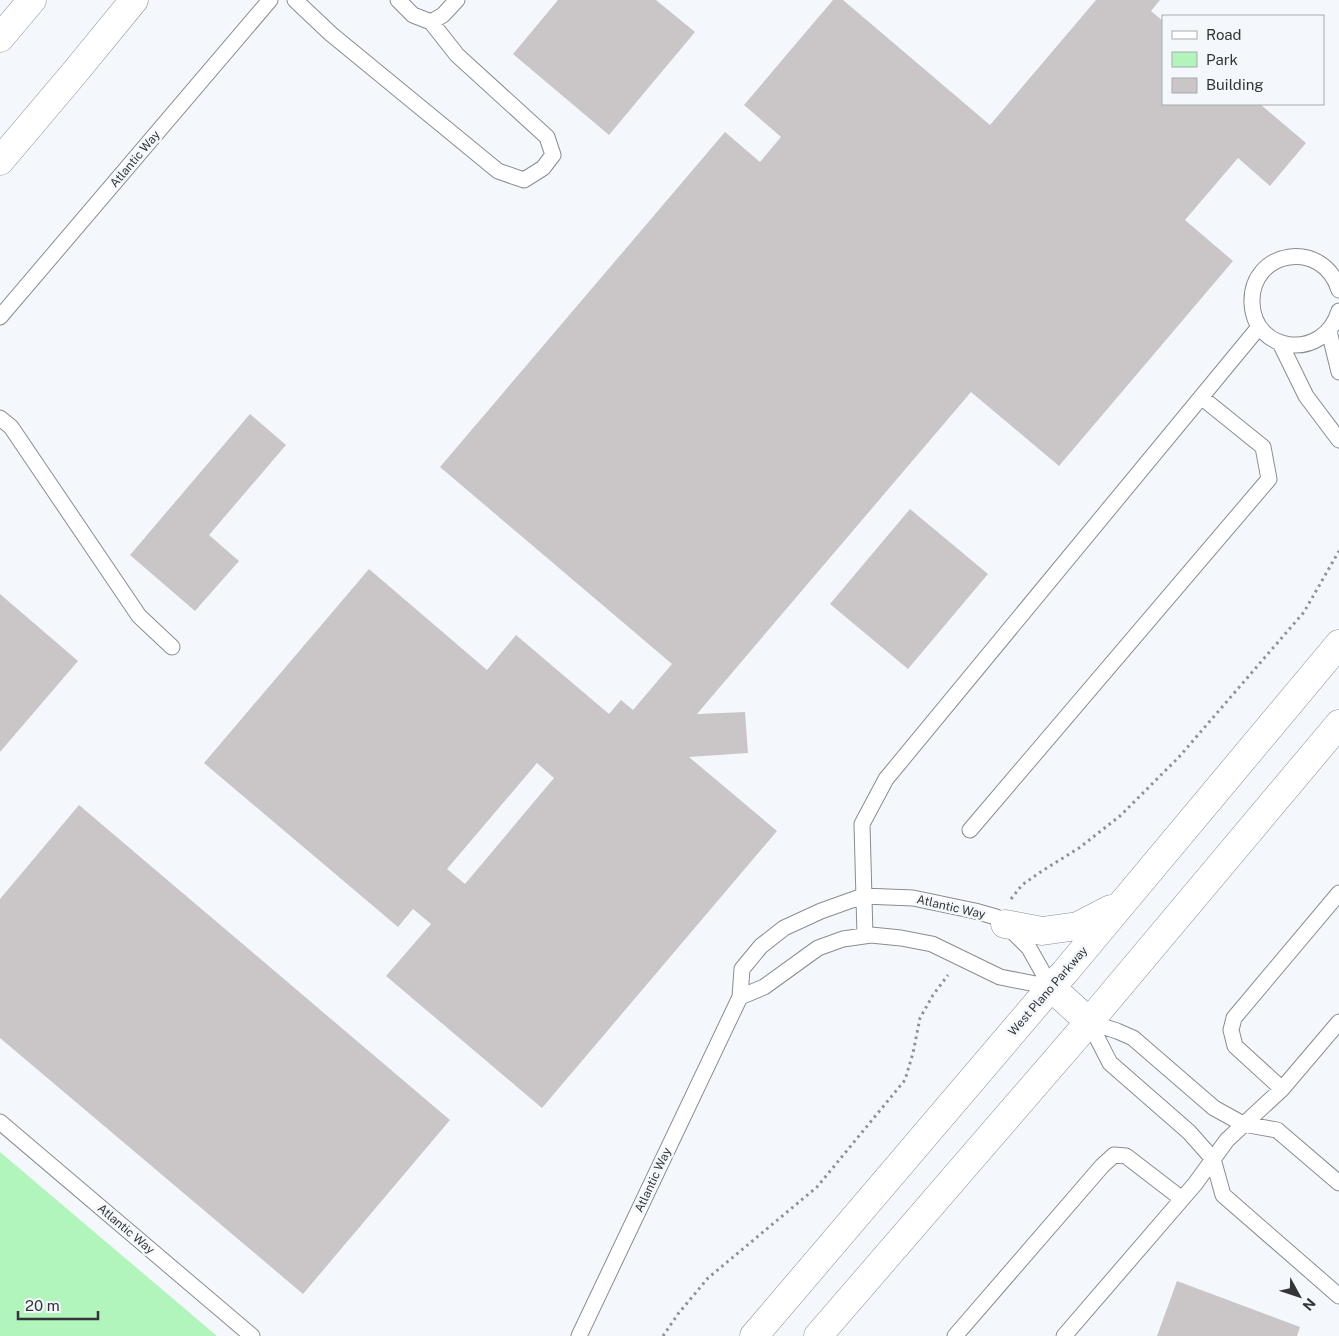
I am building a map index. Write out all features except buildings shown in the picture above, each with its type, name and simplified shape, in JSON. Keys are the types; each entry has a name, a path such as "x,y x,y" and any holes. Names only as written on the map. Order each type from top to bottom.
{"main road":[{"path":"0,38 32,0"},
{"path":"0,161 134,0"},
{"name":"West Plano Parkway","path":"754,1336 1050,987 1065,972 1339,644"},
{"path":"818,1336 1089,1022 1339,724"},
{"path":"1005,914 1042,931 1078,926 1125,900"},
{"path":"1050,987 1089,1022"}],"lane":[{"name":"Atlantic Way","path":"0,317 270,0"},
{"path":"295,0 331,34 498,171 524,180 544,168 553,155 547,137 457,55 431,22 413,15 398,0"},
{"path":"431,22 443,16 457,0"},
{"path":"1339,290 1329,270 1319,262 1306,257 1293,256 1270,264 1262,272 1252,292 1252,304 1259,327 1268,336 1280,343 1293,346 1306,344 1318,339 1329,331 1339,311"},
{"path":"865,936 862,824 886,779 1259,327"},
{"path":"1329,331 1339,372"},
{"path":"1280,343 1306,396 1339,440"},
{"path":"970,830 1269,480 1263,447 1201,397"},
{"path":"0,418 11,427 140,616 172,647"},
{"path":"1282,1089 1235,1046 1231,1030 1234,1018 1339,893"},
{"name":"Atlantic Way","path":"580,1336 740,997 742,969 761,946 784,928 820,911 863,896 913,898 975,910 996,917 1005,914 1029,948 1050,987"},
{"path":"740,997 764,987 818,948 843,939 871,935 932,944 1000,977 1050,987"},
{"path":"1089,1022 1133,1038 1214,1108 1243,1124 1277,1130 1339,1184"},
{"path":"1089,1022 1110,1063 1189,1132 1213,1160 1223,1195 1339,1296"},
{"path":"1064,1336 1195,1184 1227,1140 1282,1089 1339,1022"},
{"name":"Atlantic Way","path":"0,1122 252,1336"},
{"path":"955,1336 1102,1166 1114,1155 1126,1156 1182,1199"}],"path":[{"path":"1005,914 1022,885 1079,848 1120,816 1179,757 1304,612 1339,551"},
{"path":"663,1336 678,1314 708,1278 817,1188 905,1080 920,1018 933,995 950,973"}],"green space":[{"path":"0,1152 217,1336 0,1336"}]}
